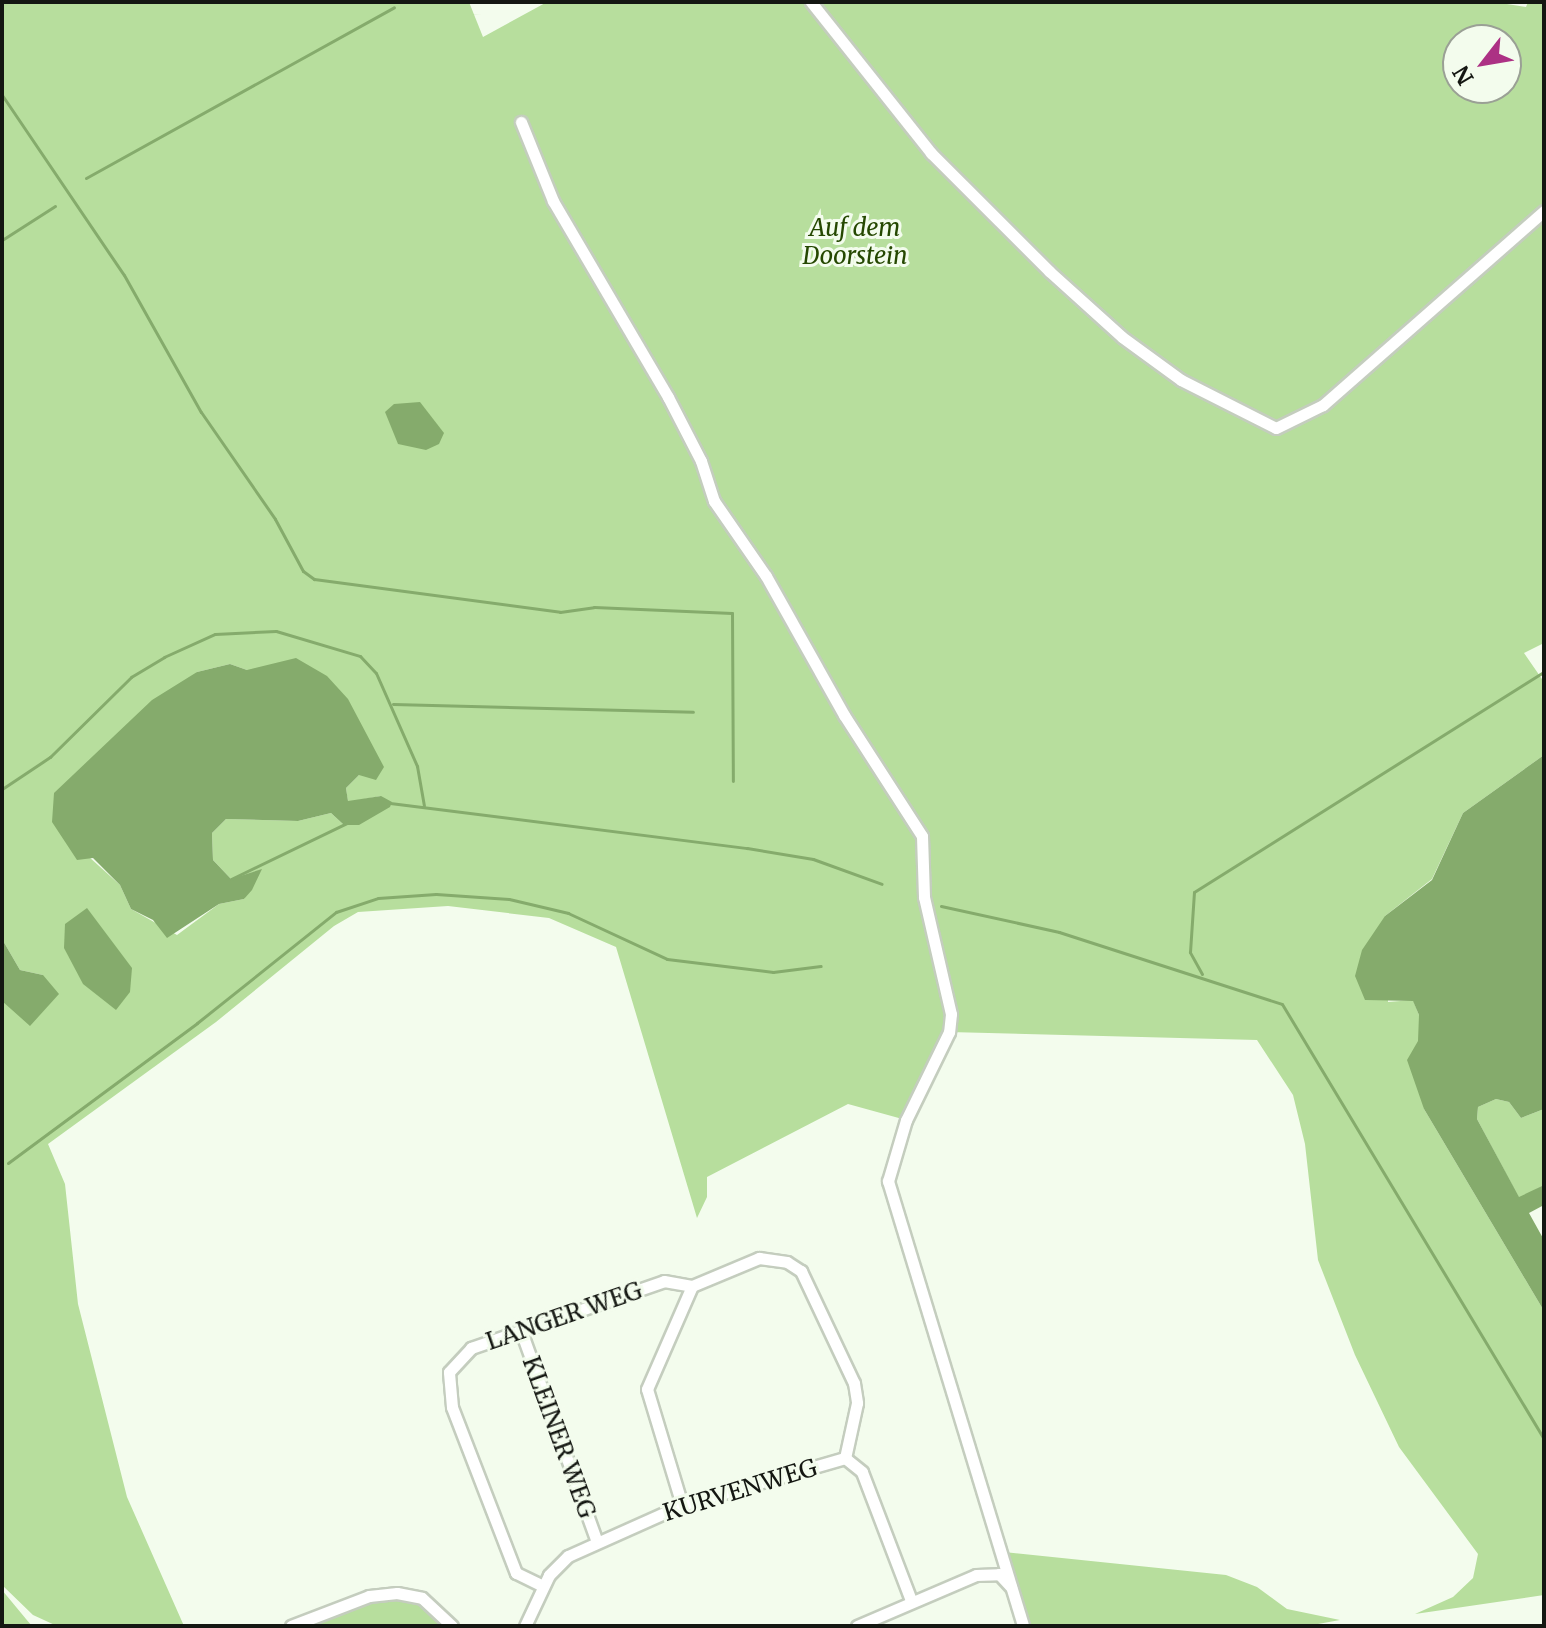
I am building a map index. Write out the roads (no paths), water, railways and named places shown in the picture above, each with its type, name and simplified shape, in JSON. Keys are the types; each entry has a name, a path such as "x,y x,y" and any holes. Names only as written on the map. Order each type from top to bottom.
{"street":[{"path":"811,2 931,153 1049,271 1122,337 1181,380 1276,428 1323,405 1544,211"},
{"path":"521,122 553,201 668,397 701,461 714,501 766,576 844,715 922,836 925,908 951,1014 949,1032 893,1155 888,1181 1023,1626"},
{"name":"LANGER WEG","path":"543,1586 516,1573 447,1386 449,1372 471,1348 664,1281 692,1286 759,1258 787,1262 801,1271 854,1383 857,1403 845,1458"},
{"name":"LANGER WEG","path":"682,1505 647,1389 692,1286"},
{"name":"KLEINER WEG","path":"521,1331 597,1542"},
{"name":"KURVENWEG","path":"525,1626 539,1605 543,1586 568,1556 682,1505 845,1458 862,1472 911,1600"},
{"path":"857,1626 911,1600 976,1575 999,1574 1011,1588"},
{"path":"291,1626 369,1596 397,1593 422,1598 452,1626"}],"waterway":[{"path":"86,178 394,7"},
{"path":"2,95 124,275 201,412 275,519 303,571 314,579 560,612 594,607 732,613 733,781"},
{"path":"2,240 55,206"},
{"path":"2,789 50,757 131,677 164,657 215,634 276,631 360,656 376,673 417,766 424,805"},
{"path":"1202,974 1190,952 1194,892 1544,672"},
{"path":"393,704 693,712"},
{"path":"390,803 747,848 813,859 882,884"},
{"path":"231,879 347,823"},
{"path":"8,1163 197,1023 336,912 378,898 436,894 509,899 568,913 667,959 773,972 821,966"},
{"path":"941,906 1059,932 1282,1004 1544,1439"}],"park label":[{"name":"Auf dem Doorstein","path":"855,242"}]}
